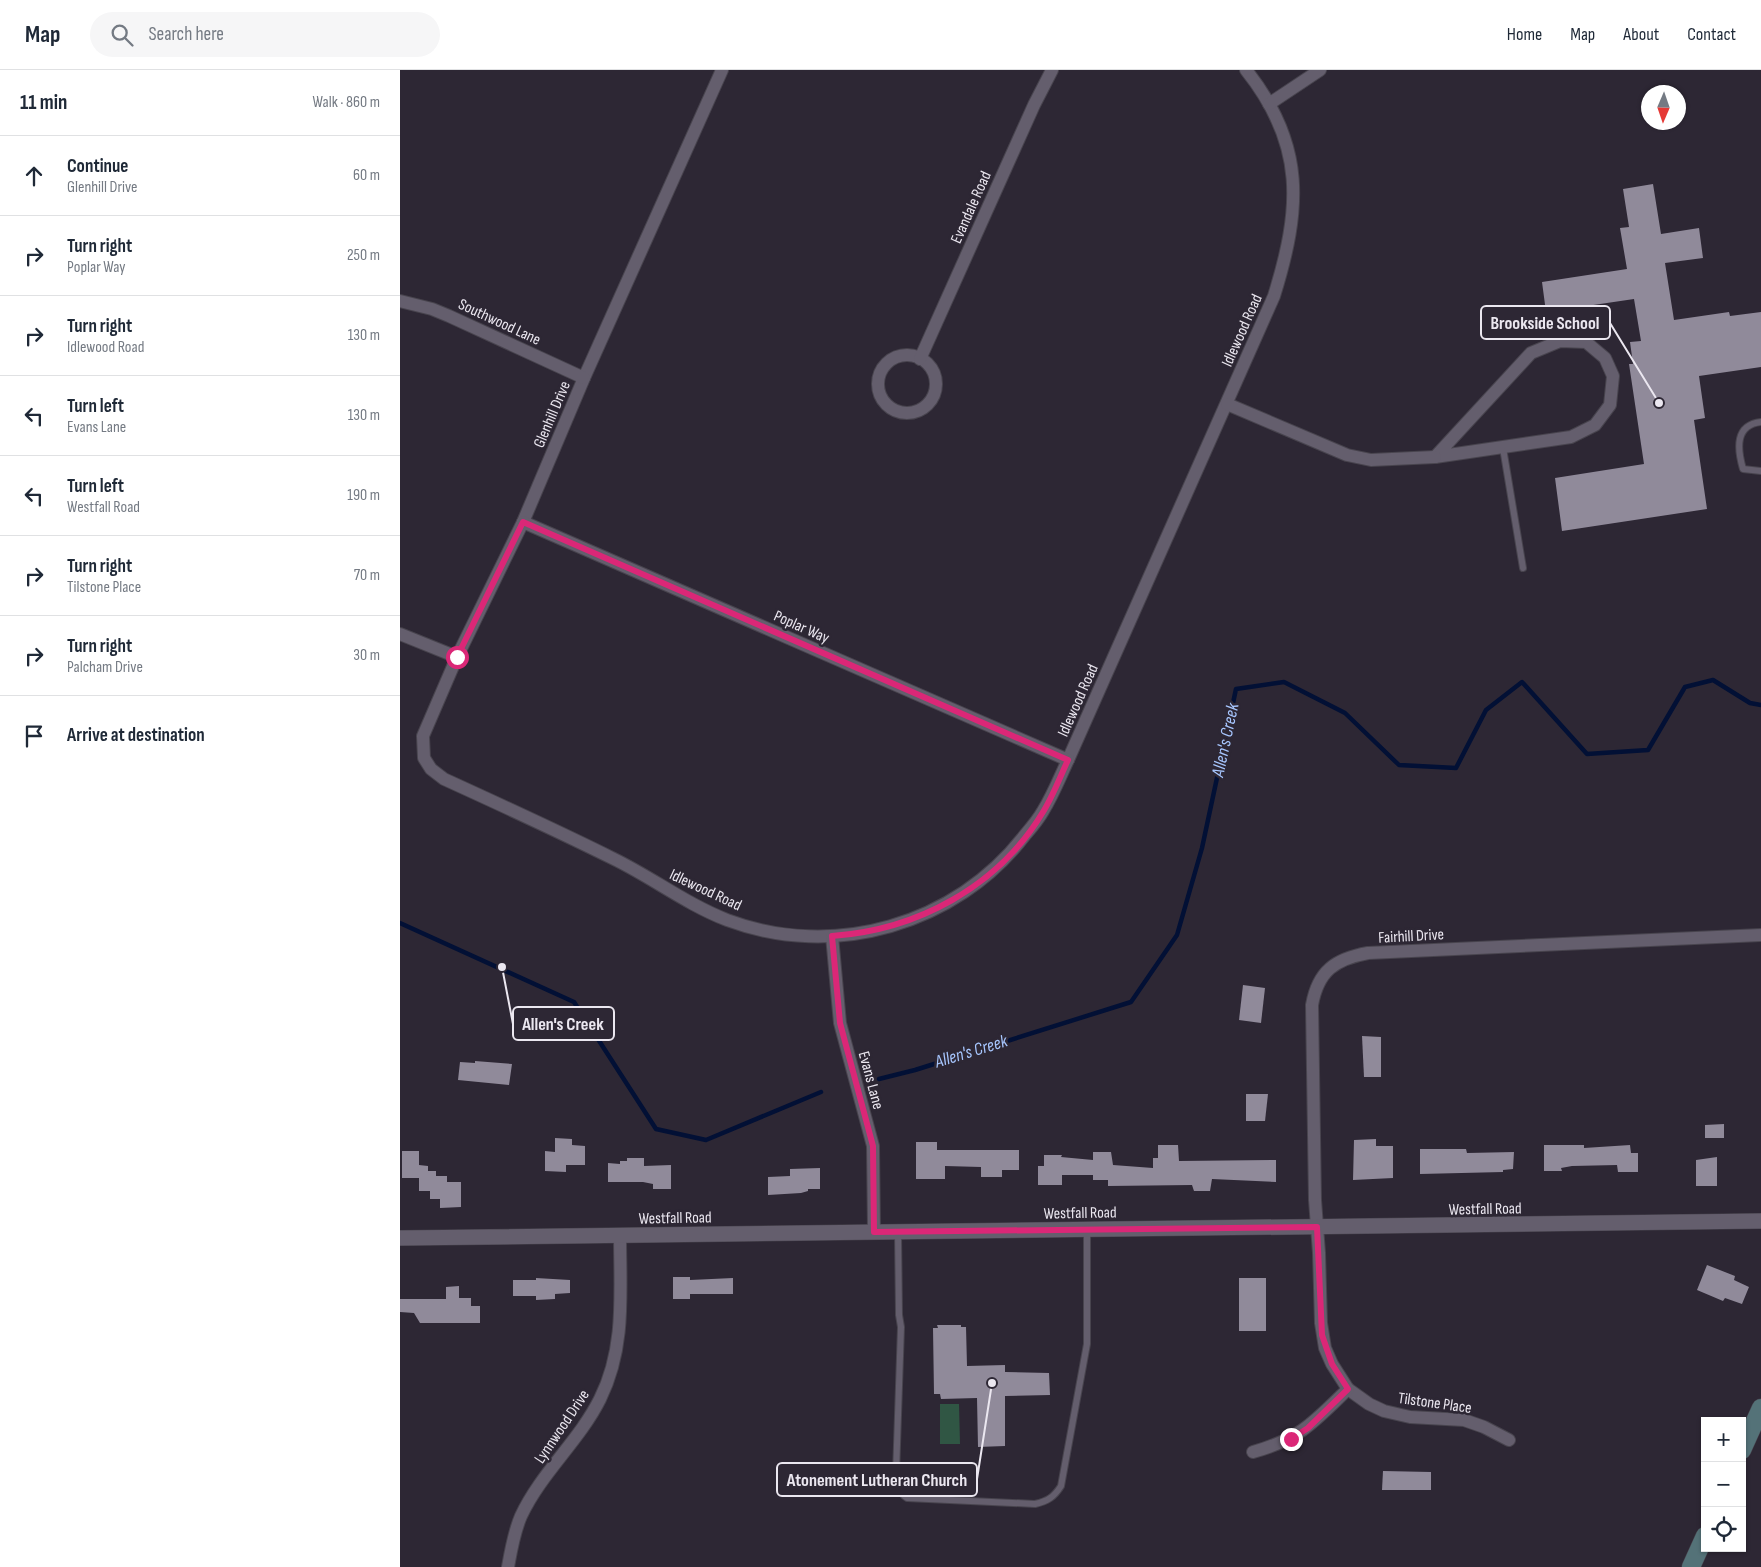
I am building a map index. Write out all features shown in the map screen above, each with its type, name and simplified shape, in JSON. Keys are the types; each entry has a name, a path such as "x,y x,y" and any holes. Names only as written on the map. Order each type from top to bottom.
{"main road":[{"path":"1746,1441 1761,1408"},
{"path":"1692,1567 1701,1546"}],"street":[{"name":"Glenhill Drive","path":"431,770 422,752 423,736 457,657 523,522 584,378 722,70"},
{"name":"Evandale Road","path":"920,359 1030,114 1052,70"},
{"name":"Idlewood Road","path":"431,770 444,778 620,862 677,896 728,920 780,933 832,936 889,928 927,914 972,888 1013,851 1043,812 1068,760 1274,296 1288,251 1292,228 1294,205 1291,165 1280,128 1269,104 1246,70"},
{"path":"1269,104 1320,70"},
{"name":"Southwood Lane","path":"400,301 432,309 449,316 584,378"},
{"path":"1227,404 1347,455 1371,460 1435,457 1571,437 1595,425 1610,405 1613,376 1605,358 1586,342 1569,341 1560,341 1531,354 1435,457"},
{"path":"901,356 911,356 920,359 928,364 936,381 932,399 926,406 910,414 892,409 879,394 880,375 892,360 901,356"},
{"name":"Poplar Way","path":"523,522 1068,760"},
{"path":"400,634 437,647 457,657"},
{"name":"Fairhill Drive","path":"1317,1227 1314,1200 1312,1005 1319,979 1337,963 1354,955 1368,953 1761,935"},
{"name":"Evans Lane","path":"832,936 840,1023 873,1146 874,1232"},
{"name":"Westfall Road","path":"400,1238 1761,1221"},
{"name":"Tilstone Place","path":"1317,1227 1322,1335 1332,1364 1348,1389 1369,1404 1384,1411 1410,1417 1464,1420 1484,1427 1509,1440"},
{"name":"Lynnwood Drive","path":"508,1567 516,1528 522,1516 584,1426 600,1399 616,1354 621,1326 620,1235"},
{"path":"1253,1452 1291,1439 1308,1428 1348,1389"}],"lane":[{"path":"1761,422 1750,423 1744,428 1740,436 1742,469 1761,471"},
{"path":"1503,448 1523,568"},
{"path":"898,1232 898,1315 901,1327 897,1486 901,1494 907,1498 1035,1504 1047,1502 1061,1486 1087,1344 1087,1229"}],"green space":[{"path":"940,1404 959,1404 960,1444 940,1444"}],"building":[{"path":"1653,184 1661,234 1699,228 1703,258 1665,263 1674,320 1729,312 1730,316 1761,312 1761,367 1699,376 1705,418 1694,420 1707,509 1562,531 1555,478 1644,464 1629,364 1633,364 1630,342 1641,341 1634,299 1546,312 1542,282 1627,269 1620,228 1629,227 1623,189"},
{"path":"1243,985 1265,988 1261,1023 1239,1020"},
{"path":"1362,1036 1381,1037 1381,1077 1364,1077"},
{"path":"475,1061 512,1064 509,1085 458,1080 460,1062 475,1063"},
{"path":"1246,1094 1268,1094 1265,1121 1246,1121"},
{"path":"1724,1124 1724,1138 1705,1138 1705,1125"},
{"path":"555,1138 572,1139 572,1145 585,1146 585,1165 566,1165 566,1172 545,1171 545,1151 555,1152"},
{"path":"1376,1139 1376,1146 1393,1146 1393,1178 1353,1180 1354,1140"},
{"path":"916,1142 937,1142 937,1150 1019,1150 1019,1170 1002,1170 1002,1177 981,1177 981,1167 945,1166 945,1179 916,1179"},
{"path":"1158,1145 1178,1145 1179,1161 1276,1160 1276,1182 1212,1179 1210,1191 1194,1191 1192,1185 1108,1186 1108,1180 1093,1180 1093,1175 1062,1175 1062,1185 1038,1185 1038,1166 1044,1166 1044,1155 1062,1155 1061,1157 1093,1160 1093,1152 1111,1152 1113,1165 1153,1168 1153,1158 1158,1158"},
{"path":"1544,1145 1584,1145 1584,1148 1630,1145 1631,1153 1638,1153 1638,1172 1618,1172 1617,1165 1572,1166 1561,1168 1562,1171 1544,1171"},
{"path":"1420,1149 1466,1149 1467,1153 1514,1152 1513,1169 1503,1170 1503,1172 1420,1174"},
{"path":"402,1151 419,1151 419,1165 428,1166 428,1171 436,1171 436,1176 447,1176 447,1182 461,1182 461,1207 440,1208 440,1199 430,1199 430,1191 419,1191 419,1178 402,1178"},
{"path":"1717,1157 1717,1186 1696,1186 1696,1160"},
{"path":"627,1158 644,1158 644,1166 671,1165 671,1189 653,1189 653,1184 643,1182 608,1182 608,1163 620,1164 620,1161 627,1161"},
{"path":"820,1168 820,1189 808,1189 808,1191 801,1193 768,1195 768,1177 790,1176 790,1169"},
{"path":"1707,1265 1735,1276 1734,1280 1749,1287 1742,1304 1725,1298 1723,1301 1697,1290"},
{"path":"673,1277 690,1277 690,1280 733,1278 733,1294 690,1294 690,1299 673,1299"},
{"path":"536,1278 570,1280 570,1293 555,1294 555,1299 536,1300 536,1296 513,1296 513,1280 536,1280"},
{"path":"1239,1278 1266,1278 1266,1331 1239,1331"},
{"path":"459,1286 459,1298 471,1298 471,1306 480,1306 480,1323 420,1323 414,1313 400,1312 400,1299 446,1299 446,1287"},
{"path":"937,1325 961,1325 961,1327 966,1327 967,1366 1005,1365 1005,1372 1049,1373 1050,1395 1005,1396 1005,1446 978,1447 977,1398 941,1399 940,1394 934,1394 933,1328 938,1328"},
{"path":"1383,1471 1431,1472 1431,1490 1382,1490"}],"waterway":[{"name":"Allen's Creek","path":"879,1079 915,1070 1131,1002 1177,935 1202,848 1236,689 1284,682 1345,713 1399,765 1456,768 1486,710 1522,682 1587,754 1648,750 1685,687 1713,680 1750,703 1761,705"},
{"name":"Allen's Creek","path":"400,923 574,1002 656,1129 706,1140 821,1092"}],"place":[{"name":"Brookside School","path":"1659,403"},
{"name":"Allen's Creek","path":"502,967"},
{"name":"Atonement Lutheran Church","path":"992,1383"}],"route":[{"path":"457,657 523,522 1068,760 1043,812 1013,851 972,888 950,903 889,928 850,935 832,936 840,1023 873,1146 874,1232 1317,1227 1322,1335 1332,1364 1348,1389 1308,1428 1291,1439"}]}
